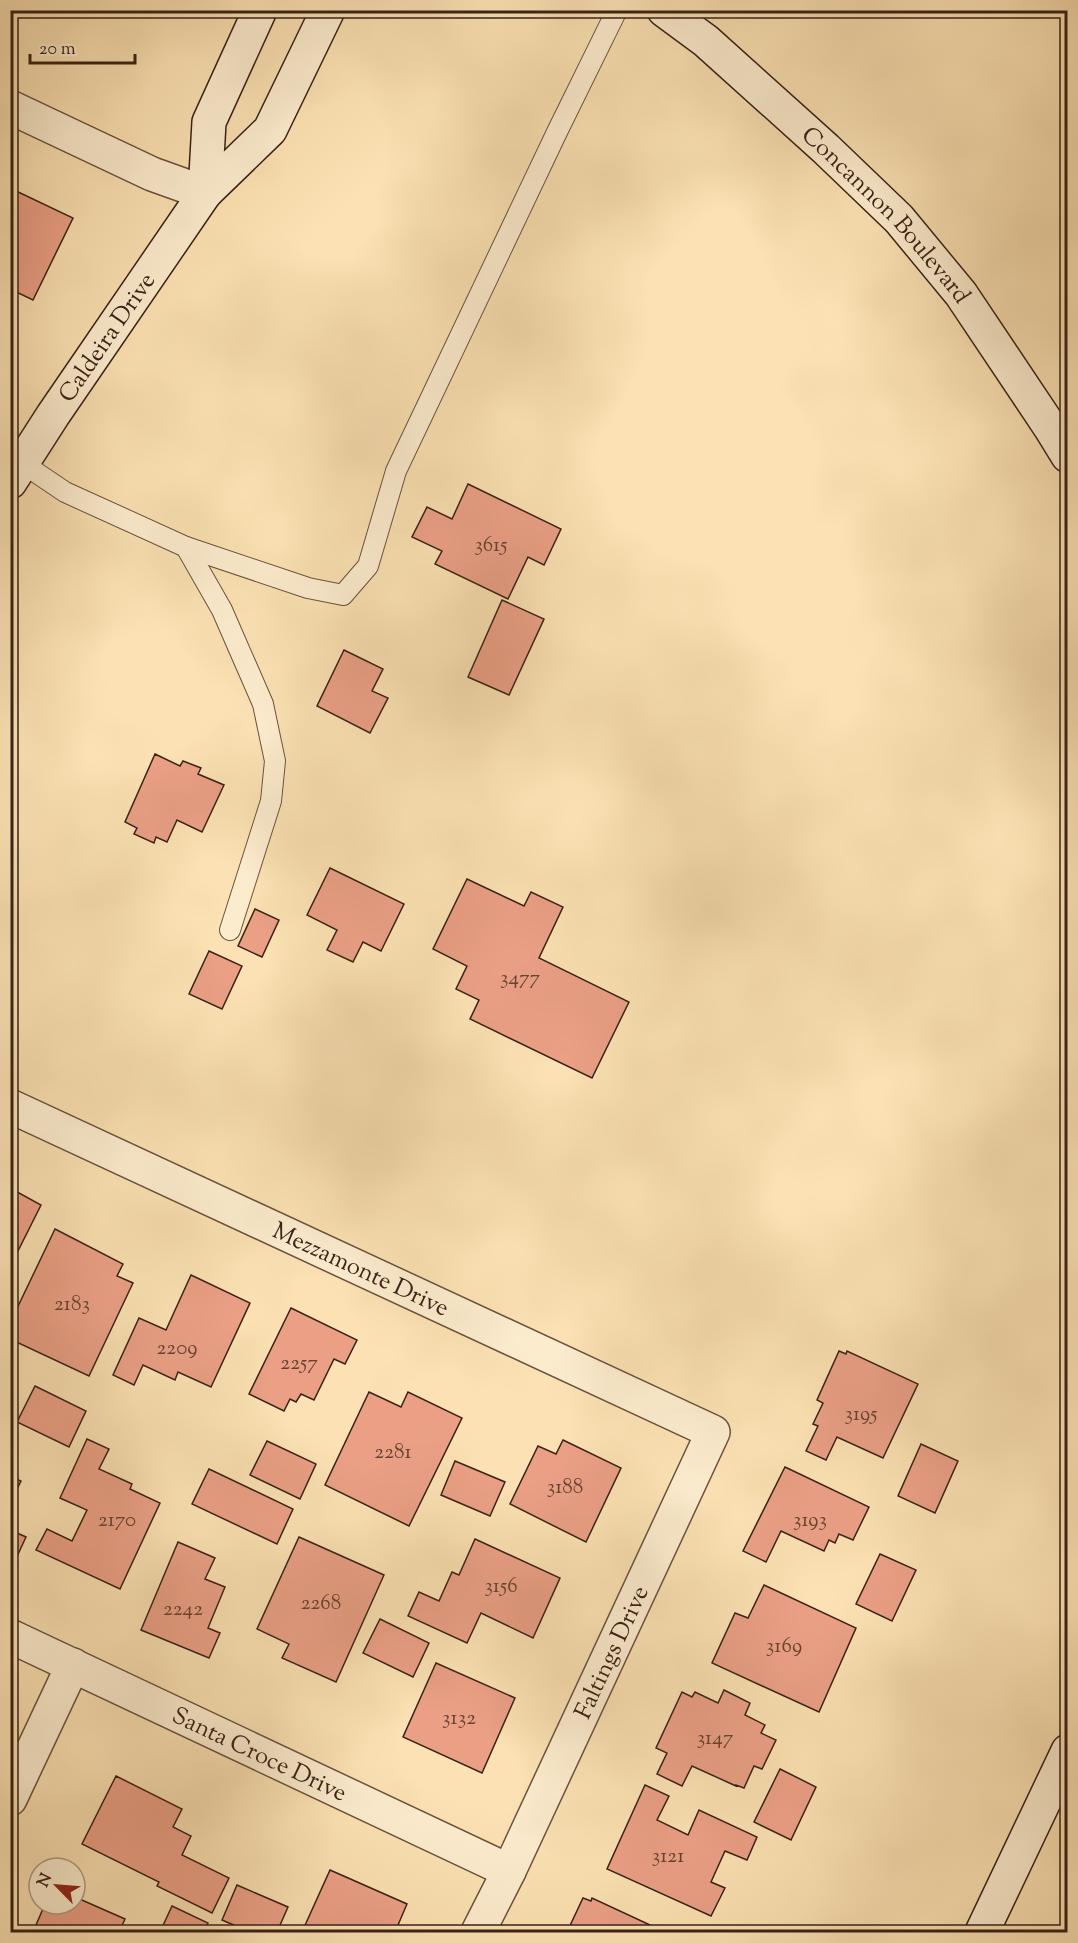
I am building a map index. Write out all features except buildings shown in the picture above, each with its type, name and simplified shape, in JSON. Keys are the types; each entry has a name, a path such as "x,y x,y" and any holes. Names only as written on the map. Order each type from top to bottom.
{"street":[{"path":"10,106 152,174 205,193 209,122 260,10"},
{"name":"Caldeira Drive","path":"16,473 205,193 270,130 328,10"},
{"name":"Concannon Boulevard","path":"664,10 706,41 900,219 961,294 1062,436"},
{"name":"Mezzamonte Drive","path":"10,1106 713,1432"},
{"name":"Faltings Drive","path":"478,1932 509,1871 713,1432"},
{"name":"Santa Croce Drive","path":"10,1636 509,1871"},
{"path":"10,1799 73,1665"},
{"path":"982,1932 1068,1751"}],"lane":[{"path":"16,473 65,492 186,547 308,588 343,594 368,566 396,471 556,132 617,10"},
{"path":"186,547 222,610 263,704 274,761 271,801 230,930"}]}
